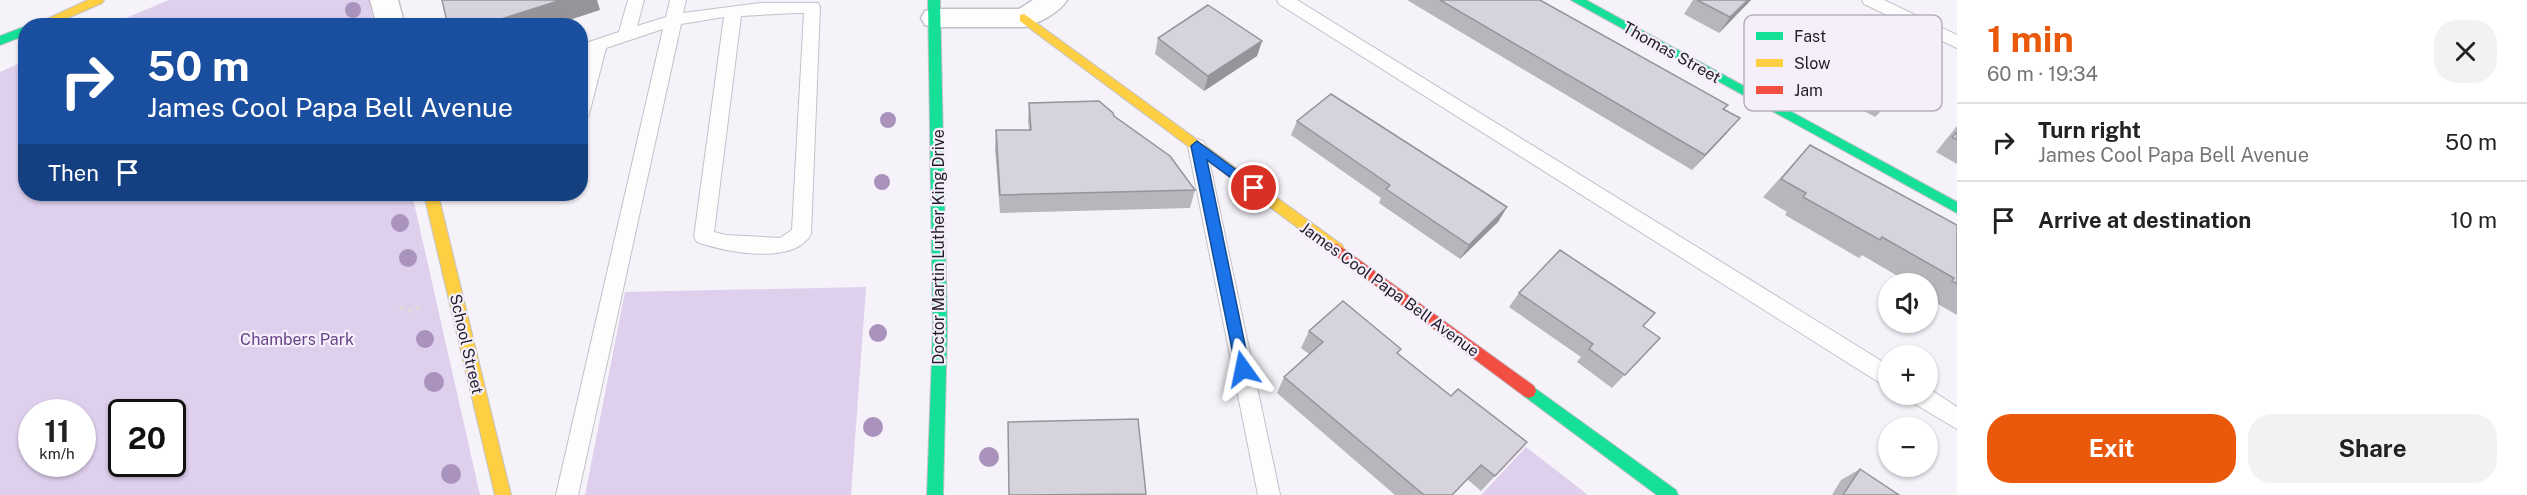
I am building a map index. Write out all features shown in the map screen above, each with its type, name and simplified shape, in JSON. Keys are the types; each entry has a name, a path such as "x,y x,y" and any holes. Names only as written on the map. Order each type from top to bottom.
{"street":[{"path":"56,18 98,0"},
{"path":"384,0 389,18"},
{"path":"935,9 1024,18 1053,0"},
{"name":"Thomas Street","path":"1576,0 1744,92"},
{"name":"Doctor Martin Luther King Drive","path":"935,9 940,327 935,495"},
{"name":"James Cool Papa Bell Avenue","path":"1024,18 1670,495"},
{"path":"0,41 18,33"},
{"name":"Thomas Street","path":"1779,111 1957,208"},
{"name":"School Street","path":"433,201 503,495"}],"lane":[{"path":"626,36 636,0"},
{"path":"567,495 678,0"},
{"path":"1285,0 1878,370"},
{"path":"1870,0 1901,15"},
{"path":"588,48 673,20 733,11 755,8 812,7 801,234 783,246 726,243 704,237 733,11"},
{"path":"1942,35 1957,42"},
{"path":"588,83 598,45"},
{"path":"1197,146 1272,490"},
{"path":"1935,405 1957,419"}],"path":[{"path":"399,308 409,311 429,303"}],"green space":[{"path":"169,0 369,0 373,18 126,18"},
{"name":"Chambers Park","path":"18,64 18,201 414,201 480,495 0,495 0,72"},
{"path":"866,287 851,495 585,495 625,292"},
{"path":"1526,447 1588,495 1481,495"}],"building":[{"path":"442,0 561,0 504,18 446,18"},
{"path":"1440,0 1540,0 1728,105 1723,109 1740,118 1705,155"},
{"path":"1697,0 1748,0 1730,17"},
{"path":"1208,5 1262,41 1208,76 1158,38"},
{"path":"1331,94 1507,207 1469,245 1386,189 1390,185 1297,121"},
{"path":"1099,101 1114,116 1170,156 1195,190 1000,195 996,130 1031,130 1029,103"},
{"path":"1810,145 1957,225 1957,284 1952,281 1954,278 1882,237 1880,240 1803,197 1806,193 1781,179"},
{"path":"1560,250 1655,313 1643,326 1660,338 1625,375 1589,349 1593,344 1519,293"},
{"path":"1343,301 1401,349 1397,353 1451,396 1458,389 1527,442 1495,476 1481,465 1452,495 1424,495 1284,377 1323,342 1309,331"},
{"path":"1138,419 1146,494 1009,495 1008,422"},
{"path":"1860,469 1899,495 1843,495"}],"traffic: fast":[{"path":"934,0 940,327 935,495"},
{"path":"1577,0 1744,91"},
{"path":"0,41 18,33"},
{"path":"1780,111 1957,208"},
{"path":"1529,391 1670,495"}],"traffic: slow":[{"path":"56,18 98,0"},
{"path":"1024,18 1337,249"},
{"path":"433,201 503,495"}],"traffic: jam":[{"path":"1337,249 1529,391"}],"route":[{"path":"1243,369 1197,146 1254,188"}]}
